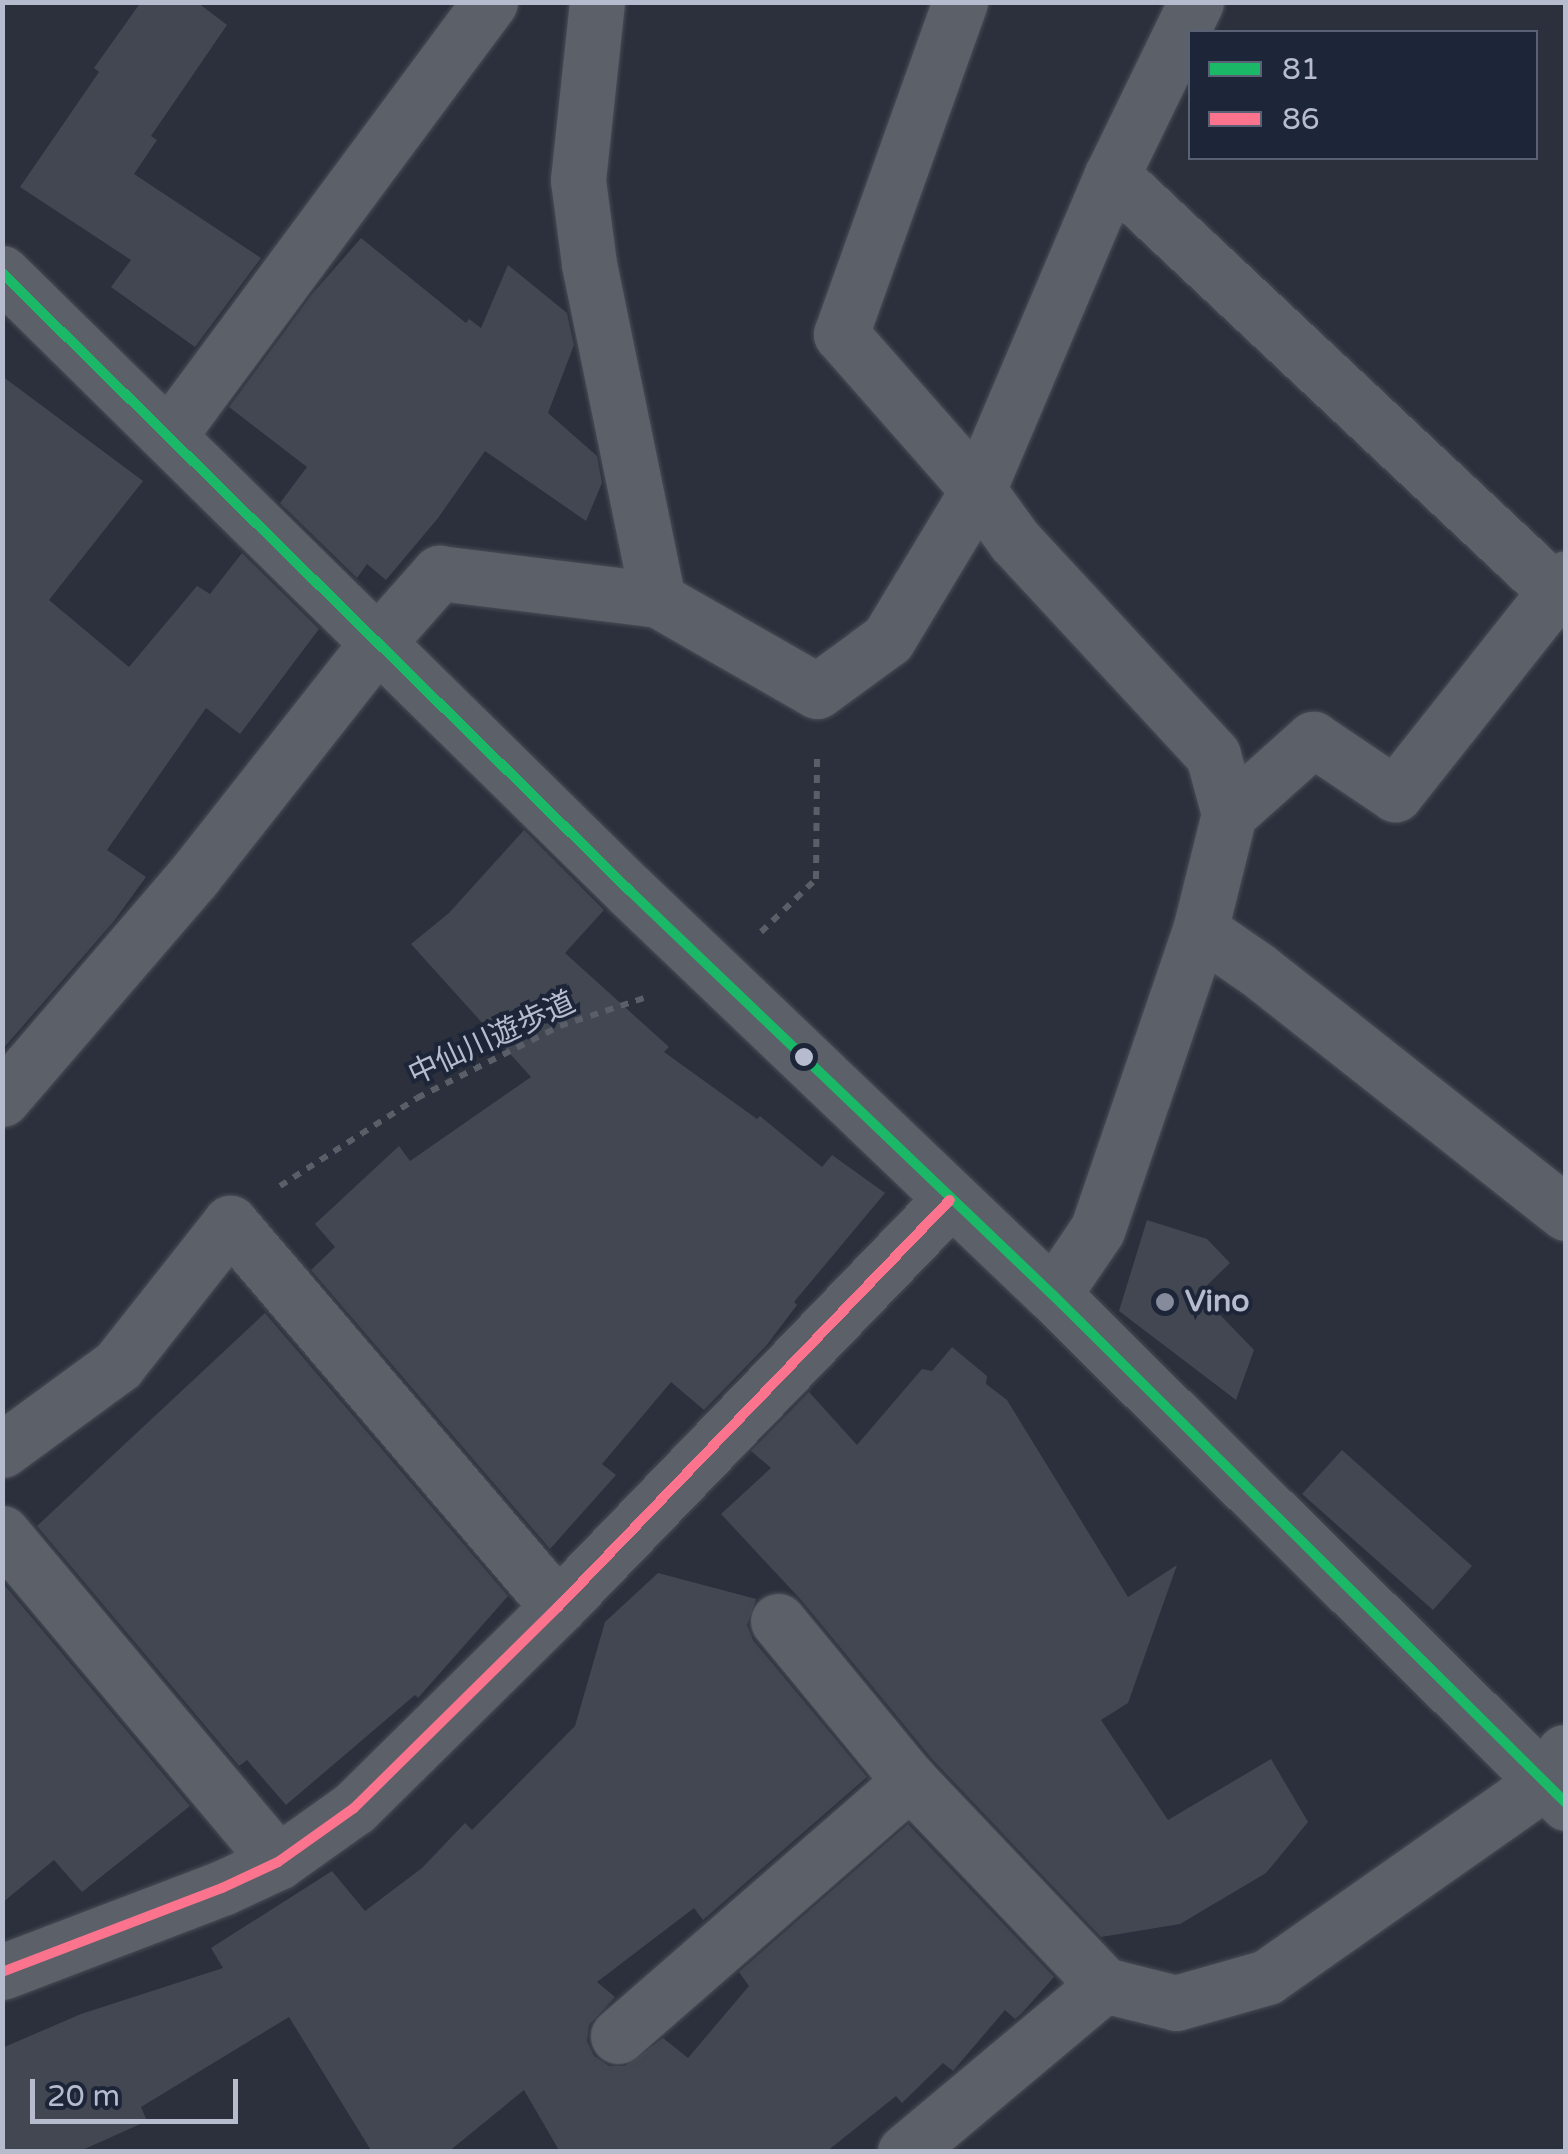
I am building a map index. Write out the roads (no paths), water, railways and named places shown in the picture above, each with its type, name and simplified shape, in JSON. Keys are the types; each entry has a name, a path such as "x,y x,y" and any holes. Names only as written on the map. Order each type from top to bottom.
{"street":[{"path":"170,435 490,2"},
{"path":"597,2 578,180 589,264 658,600"},
{"path":"960,2 841,334 978,490 1014,540 1213,756 1229,814 1200,930 1097,1230 1053,1295"},
{"path":"2,1100 192,876 377,642 440,573 658,600 817,691 888,638 978,490 1112,174 1196,2"},
{"path":"1112,174 1562,590 1394,794 1313,738 1229,814"},
{"path":"2,273 950,1200 1559,1778 1267,1977 1176,2003 1104,1985 910,1781 778,1621"},
{"path":"1200,930 1258,970 1566,1213"},
{"path":"2,1972 222,1888 278,1862 354,1808 558,1607 950,1200"},
{"path":"2,1450 118,1365 230,1223 558,1607"},
{"path":"2,1533 278,1862"},
{"path":"618,2036 910,1781"},
{"path":"906,2152 1104,1985"}],"place":[{"name":"Vino","path":"1165,1302"}]}
